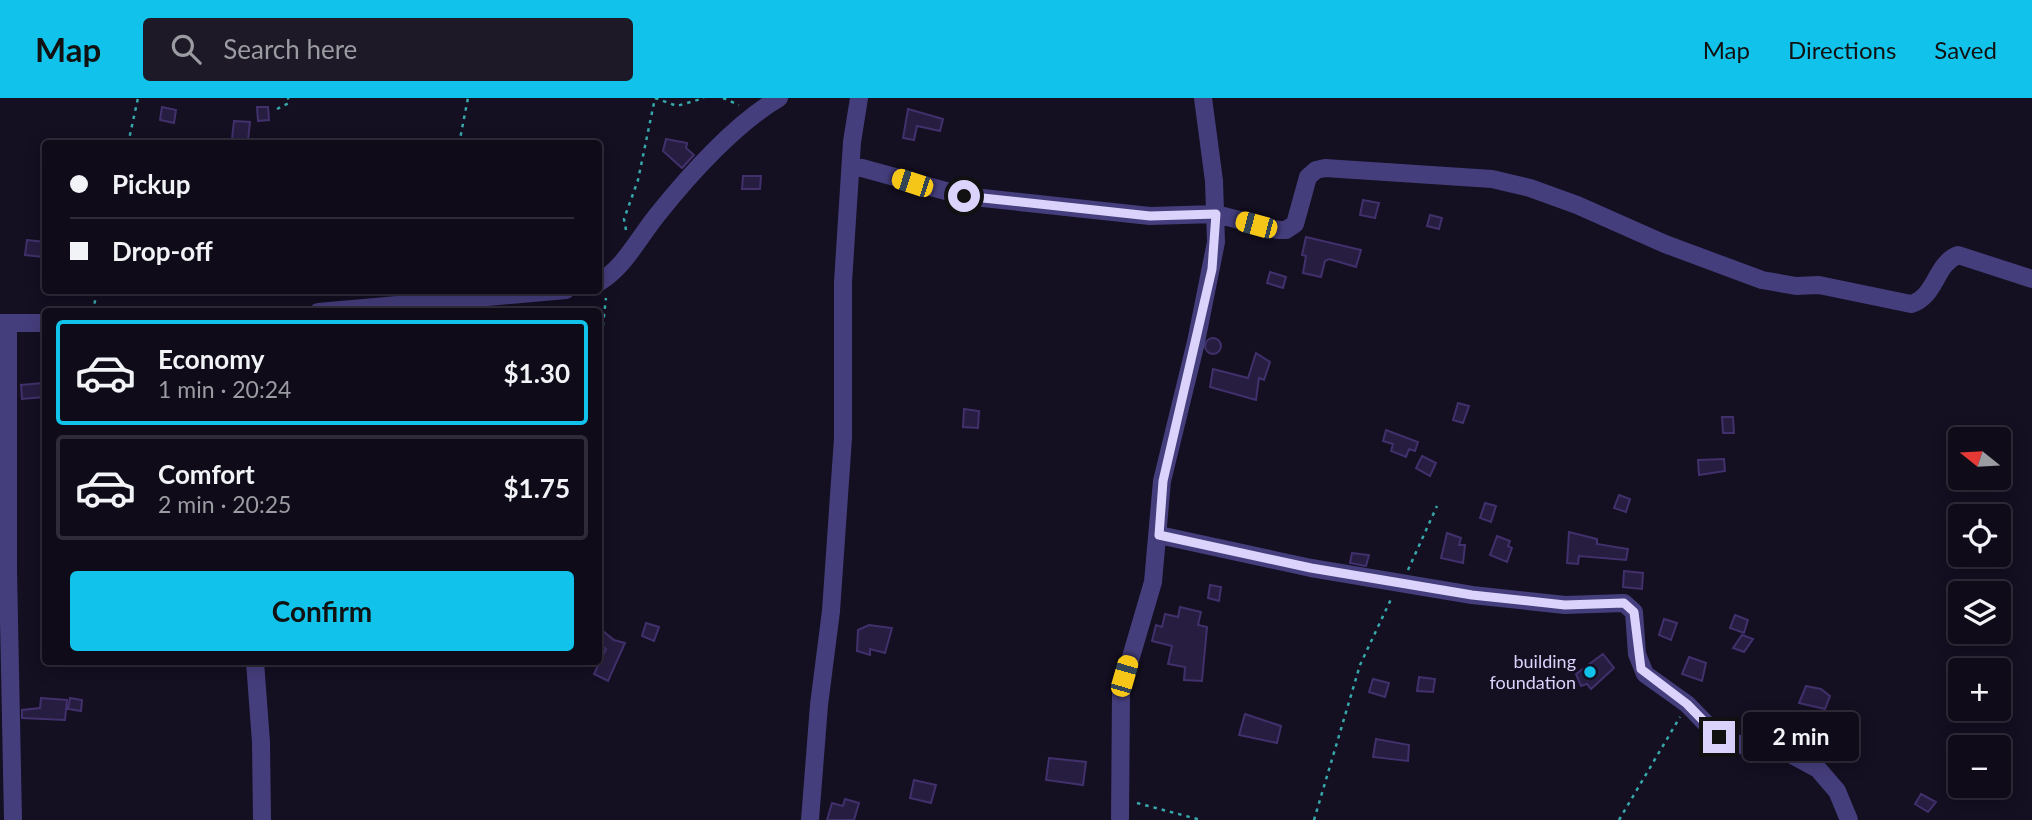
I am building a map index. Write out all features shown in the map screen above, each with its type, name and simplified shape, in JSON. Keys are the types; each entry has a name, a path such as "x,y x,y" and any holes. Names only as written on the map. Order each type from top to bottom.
{"street":[{"path":"604,279 623,261 683,185 745,124 779,98"},
{"path":"810,820 818,705 831,611 844,438 843,282 850,165 859,98"},
{"path":"1119,820 1121,691 1150,594 1159,535 1163,481 1212,269 1216,214 1203,98"},
{"path":"850,165 964,196 1150,216 1216,214 1268,229 1292,228 1299,218 1308,177 1325,168 1472,177 1542,192 1665,244 1779,284 1819,285 1911,304 1927,295 1947,262 1958,255 2032,279"},
{"path":"363,308 521,294"},
{"path":"13,820 4,324 42,323"},
{"path":"1159,535 1311,568 1472,595 1551,604 1624,603 1634,612 1641,669 1687,704 1710,729 1731,743 1753,749 1783,750 1818,769 1837,791 1849,820"},
{"path":"255,665 261,742 262,820"}],"path":[{"path":"129,140 138,98"},
{"path":"277,109 289,103 288,98"},
{"path":"460,140 468,98"},
{"path":"623,261 627,242 624,219 638,180 655,98 677,106 704,98"},
{"path":"602,309 604,279"},
{"path":"1314,820 1360,665 1437,506"},
{"path":"1619,820 1687,704"},
{"path":"1120,798 1201,820"}],"building":[{"path":"162,107 176,110 174,123 160,120"},
{"path":"257,107 268,107 269,120 258,121"},
{"path":"908,109 943,119 940,131 917,126 914,140 903,138"},
{"path":"234,121 250,122 248,140 232,139"},
{"path":"666,139 687,143 686,148 694,155 682,168 663,151"},
{"path":"743,176 761,176 760,189 742,189"},
{"path":"1363,200 1379,203 1375,218 1360,215"},
{"path":"1430,215 1442,218 1439,229 1427,226"},
{"path":"1306,237 1361,250 1356,267 1329,259 1325,261 1321,277 1303,273 1306,256 1302,255"},
{"path":"27,240 42,242 42,257 25,255"},
{"path":"1270,272 1286,277 1283,288 1267,283"},
{"path":"1213,338 1219,340 1219,352 1213,354 1207,352 1205,346 1207,340"},
{"path":"1256,353 1270,362 1264,380 1259,378 1256,400 1210,387 1213,369 1248,378"},
{"path":"42,383 42,397 22,399 21,385"},
{"path":"1458,403 1469,406 1463,423 1453,420"},
{"path":"964,409 979,411 978,428 963,427"},
{"path":"1722,417 1733,417 1734,433 1723,433"},
{"path":"1386,430 1418,442 1415,451 1409,449 1406,457 1391,451 1393,444 1383,441"},
{"path":"1422,456 1436,463 1430,476 1416,468"},
{"path":"1724,459 1725,471 1699,475 1698,460"},
{"path":"1619,495 1630,499 1626,512 1614,508"},
{"path":"1485,503 1496,506 1491,522 1480,518"},
{"path":"1569,532 1597,539 1597,544 1628,549 1626,560 1579,556 1578,564 1567,563"},
{"path":"1447,533 1461,538 1459,545 1465,545 1463,563 1441,558"},
{"path":"1497,536 1510,541 1508,546 1512,548 1507,562 1490,555"},
{"path":"1352,553 1369,555 1366,566 1350,563"},
{"path":"1624,571 1643,573 1642,589 1623,587"},
{"path":"1210,585 1221,587 1219,601 1208,598"},
{"path":"1180,607 1201,612 1198,625 1207,627 1202,681 1184,680 1185,667 1168,664 1172,646 1152,641 1156,625 1162,627 1165,614 1178,617"},
{"path":"1735,615 1748,620 1744,633 1730,628"},
{"path":"1664,619 1677,623 1671,640 1659,635"},
{"path":"646,623 659,627 654,641 642,636"},
{"path":"869,625 892,628 885,653 870,649 870,655 857,651 858,630"},
{"path":"602,630 614,640 625,643 608,681 594,674 598,665 602,665 606,649 602,646"},
{"path":"1742,635 1753,639 1744,652 1733,648"},
{"path":"1603,654 1614,668 1591,689 1587,684 1581,686 1576,674"},
{"path":"1689,657 1706,663 1702,681 1682,674"},
{"path":"1419,677 1435,679 1433,692 1417,691"},
{"path":"1373,679 1389,683 1385,697 1369,692"},
{"path":"1806,686 1821,689 1830,696 1825,709 1799,703"},
{"path":"41,698 67,700 65,720 22,718 22,710 40,708"},
{"path":"70,698 82,700 81,711 68,709"},
{"path":"1245,714 1281,726 1277,743 1239,735"},
{"path":"1376,739 1409,745 1408,761 1373,757"},
{"path":"1049,758 1086,762 1083,785 1046,780"},
{"path":"914,780 936,785 931,803 910,798"},
{"path":"1921,794 1936,802 1928,812 1915,804"},
{"path":"845,799 859,803 854,820 827,820 832,803 843,806"}],"place":[{"name":"building foundation","path":"1590,672"}],"route":[{"path":"964,196 1077,206 1150,216 1216,214 1212,269 1163,481 1159,535 1311,568 1472,595 1565,605 1624,603 1634,612 1637,654 1641,669 1687,704 1719,737"}]}
